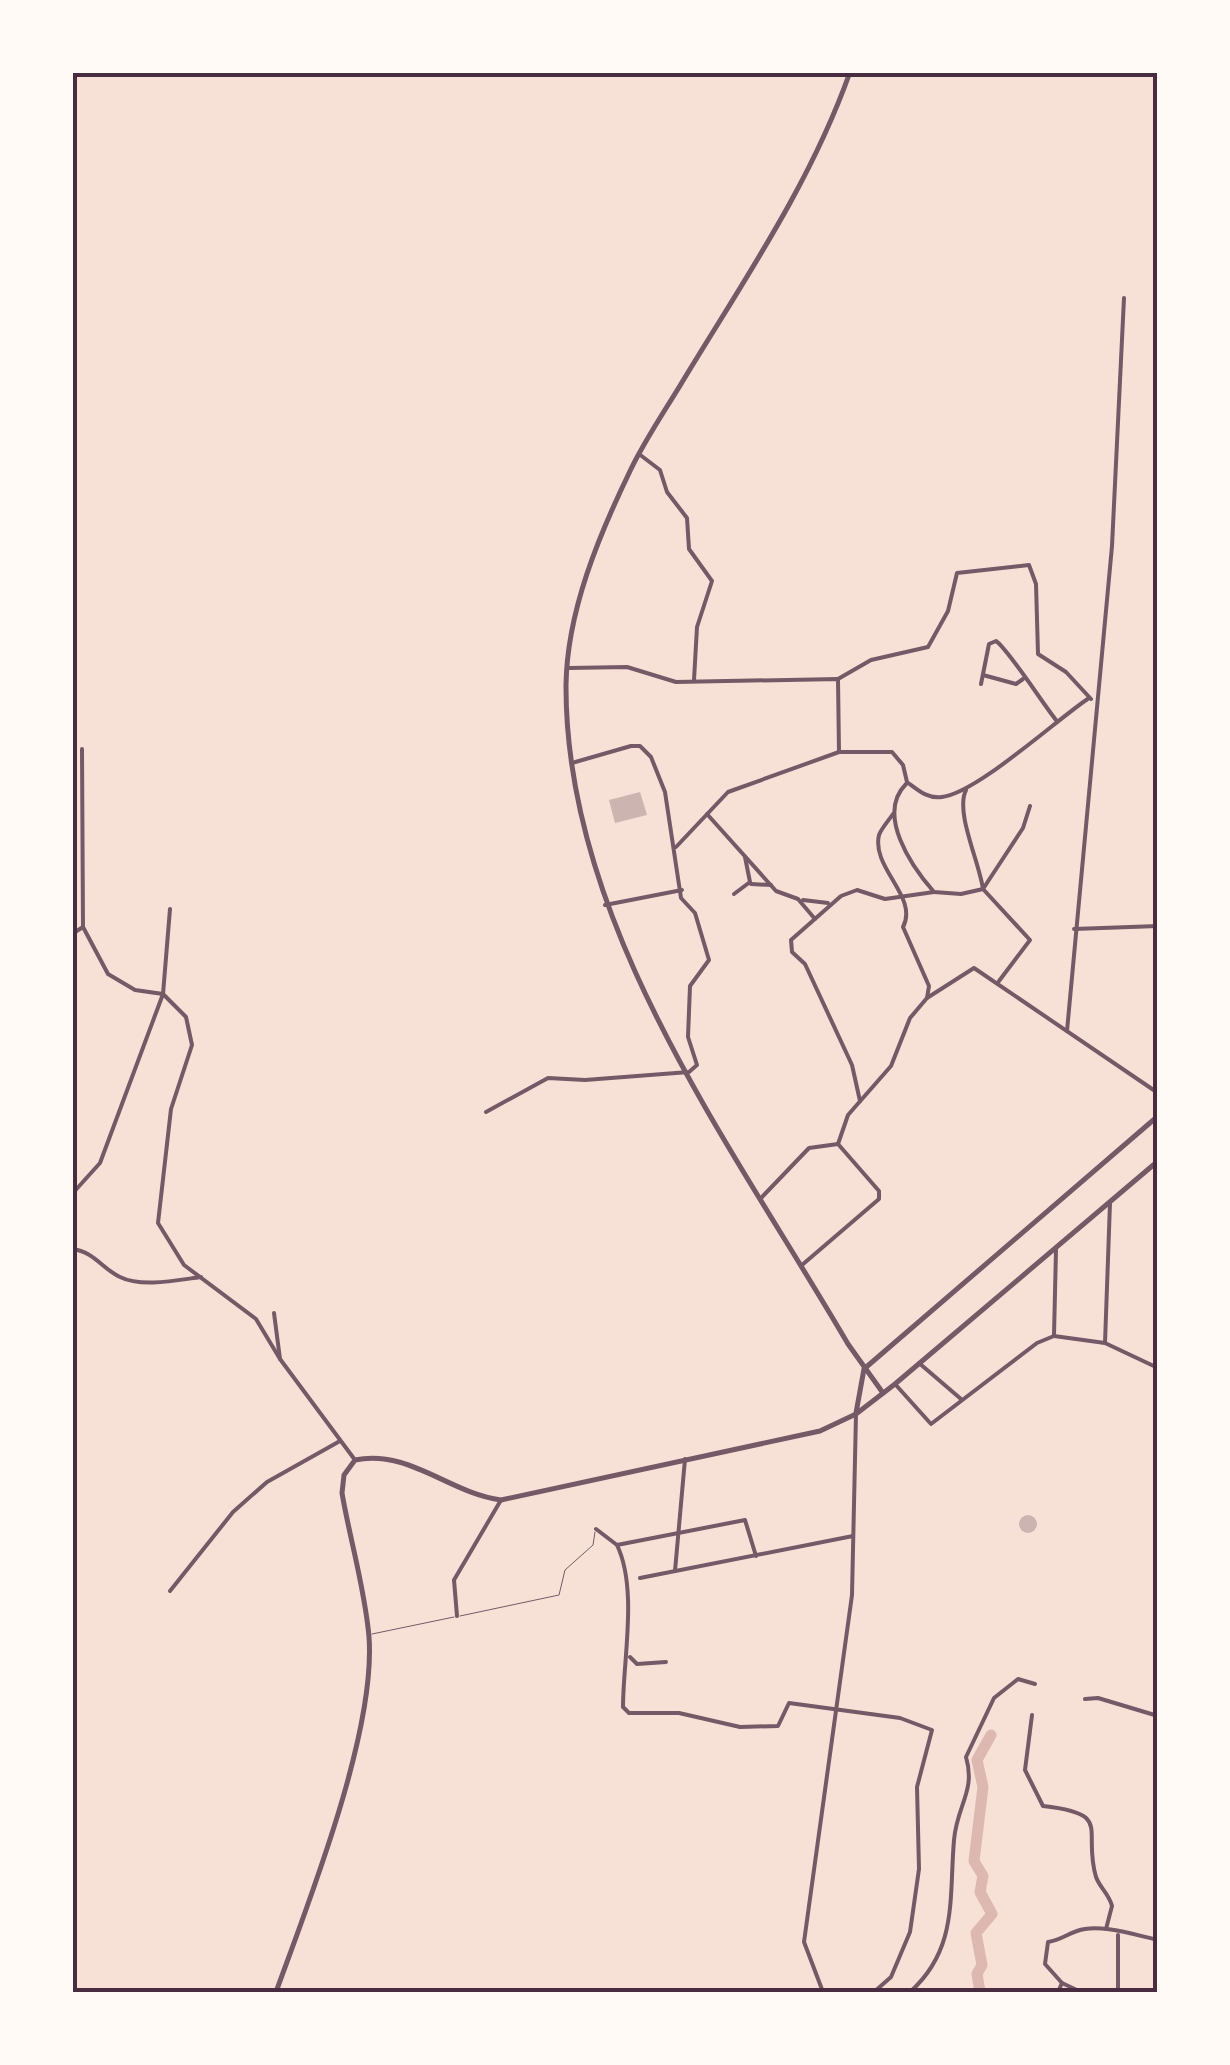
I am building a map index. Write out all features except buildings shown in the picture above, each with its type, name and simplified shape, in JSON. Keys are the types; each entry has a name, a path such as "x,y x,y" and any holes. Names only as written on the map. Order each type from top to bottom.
{"street":[{"path":"850,72 802,185 639,454 581,594 568,668 572,762 605,904 634,974 802,1265 883,1394"},
{"path":"1067,1031 1112,546 1124,298"},
{"path":"639,454 660,470 667,492 687,518 689,549 712,581 697,627 694,680"},
{"path":"568,668 628,668 676,682 838,678 871,660 928,647 948,611 957,573 1028,565 1036,584 1038,654 1066,672 1095,704"},
{"path":"981,684 989,644 996,641 1007,648 1023,679 1056,720"},
{"path":"982,676 1016,684 1023,679"},
{"path":"838,678 839,752"},
{"path":"676,847 728,792 839,752 892,752 903,765 907,782 926,796 942,798 969,786 1090,698"},
{"path":"572,762 631,746 648,751 665,792 681,898 695,913 709,960 690,986 688,1037 698,1058 689,1072"},
{"path":"82,749 83,927 108,974 134,990 164,994 186,1017 192,1045 172,1109 158,1223 184,1265 256,1319 280,1359 354,1460"},
{"path":"907,782 893,802 893,814 912,868 934,892"},
{"path":"969,786 961,806 979,859 982,889 1030,940 999,981"},
{"path":"860,1102 852,1064 805,964 790,945 832,902 857,890 885,899 982,889 1024,828 1030,806"},
{"path":"706,813 709,821 732,837 771,885 798,899 832,902"},
{"path":"893,814 879,835 880,850 891,880 903,896 907,917 903,927 929,986 927,998"},
{"path":"746,857 751,876 747,886"},
{"path":"734,894 747,886 771,885"},
{"path":"605,904 682,890"},
{"path":"798,899 814,918"},
{"path":"72,1194 100,1163 164,994 170,909"},
{"path":"1074,929 1158,926"},
{"path":"72,934 83,927"},
{"path":"838,1144 848,1115 891,1066 910,1018 927,998 974,968 999,981 1010,994 1158,1093"},
{"path":"486,1112 548,1078 585,1080 689,1072"},
{"path":"823,1992 804,1942 852,1595 856,1414 864,1369 1158,1116"},
{"path":"762,1197 808,1148 838,1144"},
{"path":"802,1265 879,1199 879,1191 838,1144"},
{"path":"276,1992 316,1880 359,1730 368,1635 342,1493 344,1475 354,1460 378,1455 424,1469 481,1497 501,1500 820,1431 856,1414 896,1384 1158,1160"},
{"path":"1105,1343 1111,1199"},
{"path":"1054,1336 1056,1245"},
{"path":"72,1249 87,1251 122,1279 167,1282 201,1277"},
{"path":"274,1314 280,1359"},
{"path":"896,1384 932,1424 1054,1336 1105,1343 1156,1367 1158,1327"},
{"path":"919,1364 962,1400"},
{"path":"170,1591 233,1512 267,1482 340,1440"},
{"path":"676,1571 676,1535 685,1504 686,1459"},
{"path":"457,1616 454,1580 501,1500"},
{"path":"617,1545 745,1520 756,1556"},
{"path":"596,1529 617,1545 626,1574 630,1656 623,1685 624,1707 629,1713 679,1713 740,1728 778,1726 789,1704 900,1718 932,1730 916,1787 918,1869 910,1932 891,1977 874,1992"},
{"path":"640,1578 853,1536"},
{"path":"630,1656 637,1664 666,1662"},
{"path":"910,1992 942,1952 953,1910 954,1838 972,1779 966,1757 994,1698 1018,1679 1035,1684"},
{"path":"1085,1699 1098,1698 1158,1716"},
{"path":"1032,1715 1024,1770 1042,1806 1082,1813 1090,1822 1098,1882 1112,1906 1106,1929"},
{"path":"1081,1992 1062,1983 1046,1964 1048,1942 1060,1942 1079,1930 1106,1929 1158,1940"},
{"path":"1118,1934 1118,1992"},
{"path":"1058,1992 1062,1983"}],"lane":[{"path":"368,1635 559,1595 566,1570 593,1545 596,1529"}],"waterway":[{"path":"980,1992 977,1974 982,1965 976,1933 992,1914 980,1892 983,1876 974,1861 983,1787 977,1760 991,1735"}]}
